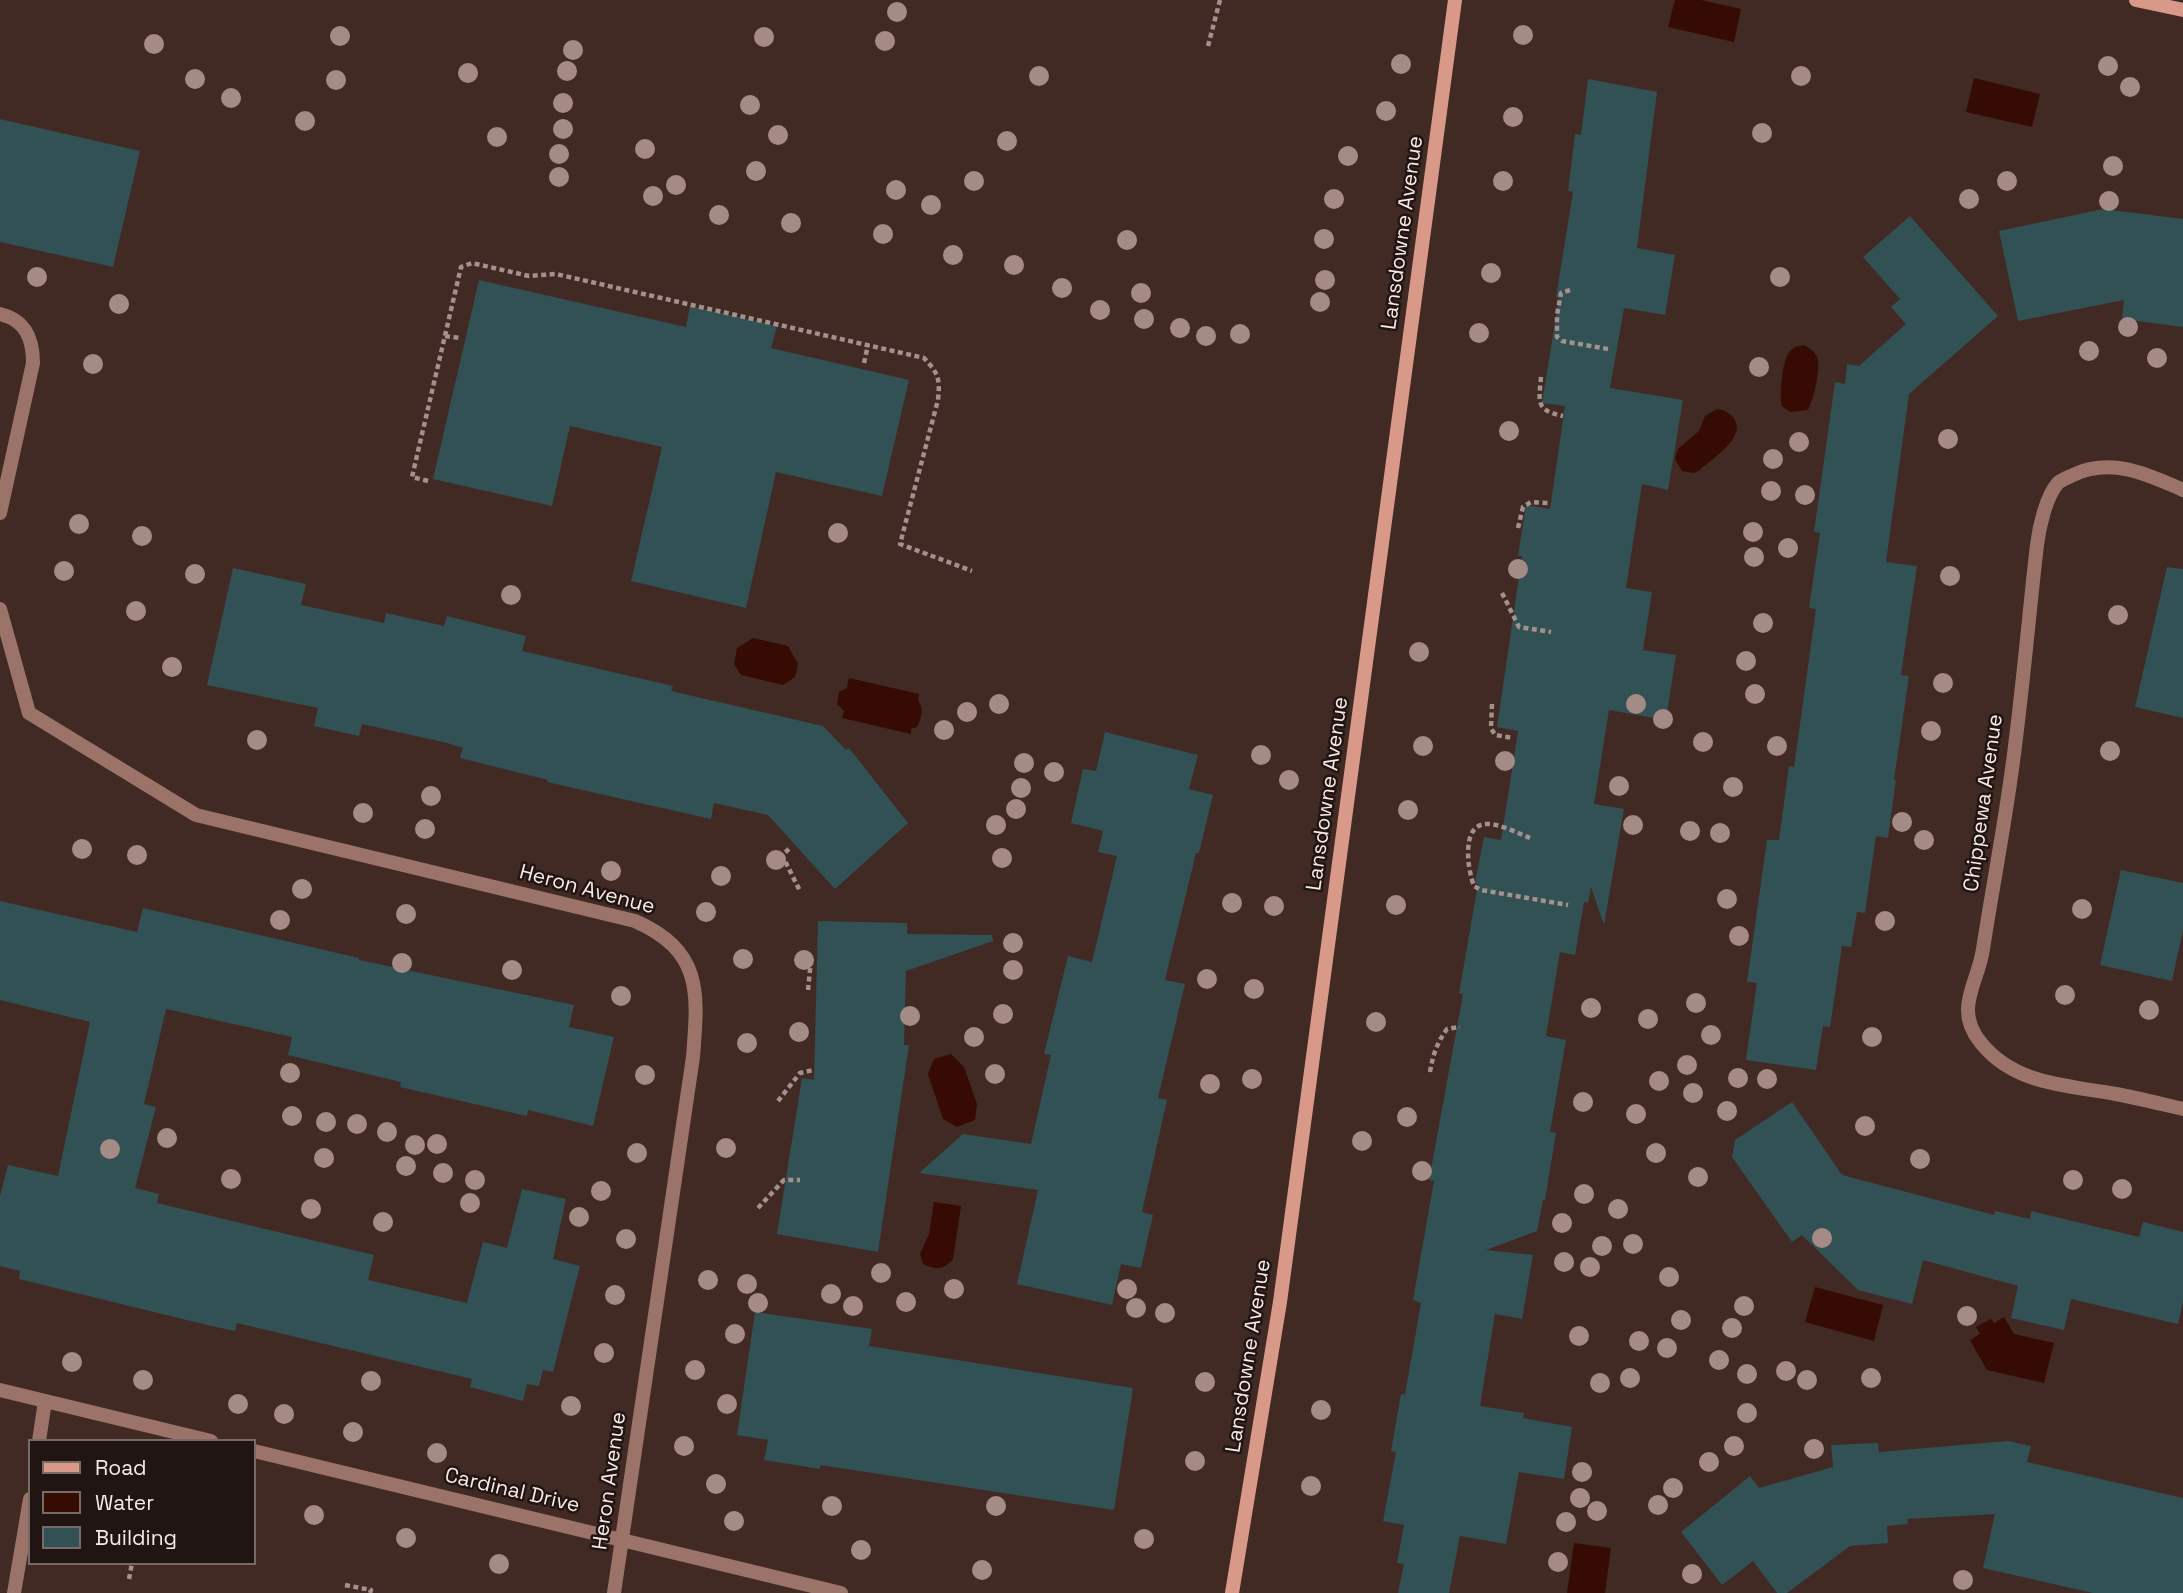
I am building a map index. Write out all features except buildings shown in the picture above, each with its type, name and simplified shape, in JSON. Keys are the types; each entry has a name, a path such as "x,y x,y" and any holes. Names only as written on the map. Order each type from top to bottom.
{"main road":[{"name":"Lansdowne Avenue","path":"1232,1593 1280,1302 1455,0"},
{"path":"2136,0 2183,10"}],"street":[{"path":"0,314 20,322 29,335 33,348 33,363 0,513"},
{"name":"Chippewa Avenue","path":"2183,490 2144,473 2104,466 2088,468 2058,482 2043,513 2011,775 1982,957 1967,1004 1969,1021 1979,1042 2010,1068 2046,1084 2115,1094 2183,1109"},
{"name":"Heron Avenue","path":"0,609 29,713 196,815 635,921 656,930 673,945 692,972 696,1016 691,1067 614,1593"},
{"path":"0,1390 203,1439"},
{"path":"39,1439 44,1401"},
{"name":"Cardinal Drive","path":"256,1451 841,1593"},
{"path":"14,1593 28,1511"}],"path":[{"path":"1208,46 1220,0"},
{"path":"428,481 412,477 461,267 472,262 529,276 556,274 924,358 935,369 940,382 938,400 900,544 972,571"},
{"path":"1570,290 1561,293 1557,337 1562,341 1608,349"},
{"path":"445,336 460,338"},
{"path":"864,363 868,345"},
{"path":"1541,377 1539,401 1542,408 1549,413 1563,416"},
{"path":"1518,528 1523,507 1531,502 1549,503"},
{"path":"1502,593 1519,626 1551,632"},
{"path":"1492,704 1491,728 1495,736 1513,738"},
{"path":"1530,838 1487,824 1476,828 1466,856 1474,886 1481,890 1568,905"},
{"path":"789,849 782,855 800,891"},
{"path":"808,990 811,960"},
{"path":"1430,1072 1438,1042 1447,1029 1460,1027"},
{"path":"778,1101 800,1073 813,1069"},
{"path":"758,1208 784,1180 800,1180"},
{"path":"129,1578 131,1565"},
{"path":"345,1585 370,1590 370,1593"}],"water":[{"path":"1675,0 1701,0 1741,9 1734,42 1668,27"},
{"path":"1974,78 2040,94 2032,127 1966,112"},
{"path":"1804,345 1813,351 1817,358 1816,386 1808,410 1790,412 1782,406 1781,400 1784,367 1792,349"},
{"path":"1717,409 1728,413 1736,423 1733,438 1721,453 1700,470 1694,473 1682,471 1675,459 1678,449 1699,431 1705,416"},
{"path":"753,638 788,646 798,664 795,677 783,685 741,675 734,664 737,648"},
{"path":"849,678 919,694 922,714 917,727 911,729 911,734 842,718 844,711 837,704 839,692 847,688"},
{"path":"951,1054 964,1067 977,1104 975,1120 957,1127 943,1119 928,1074 934,1059"},
{"path":"934,1202 961,1206 953,1259 939,1268 923,1264 920,1254 929,1234"},
{"path":"1815,1287 1883,1305 1874,1341 1805,1322"},
{"path":"2004,1317 2014,1334 2054,1343 2044,1383 1987,1370 1970,1340 1980,1334 1976,1327 1991,1319 1994,1323"},
{"path":"1574,1543 1611,1548 1605,1593 1567,1593"}]}
